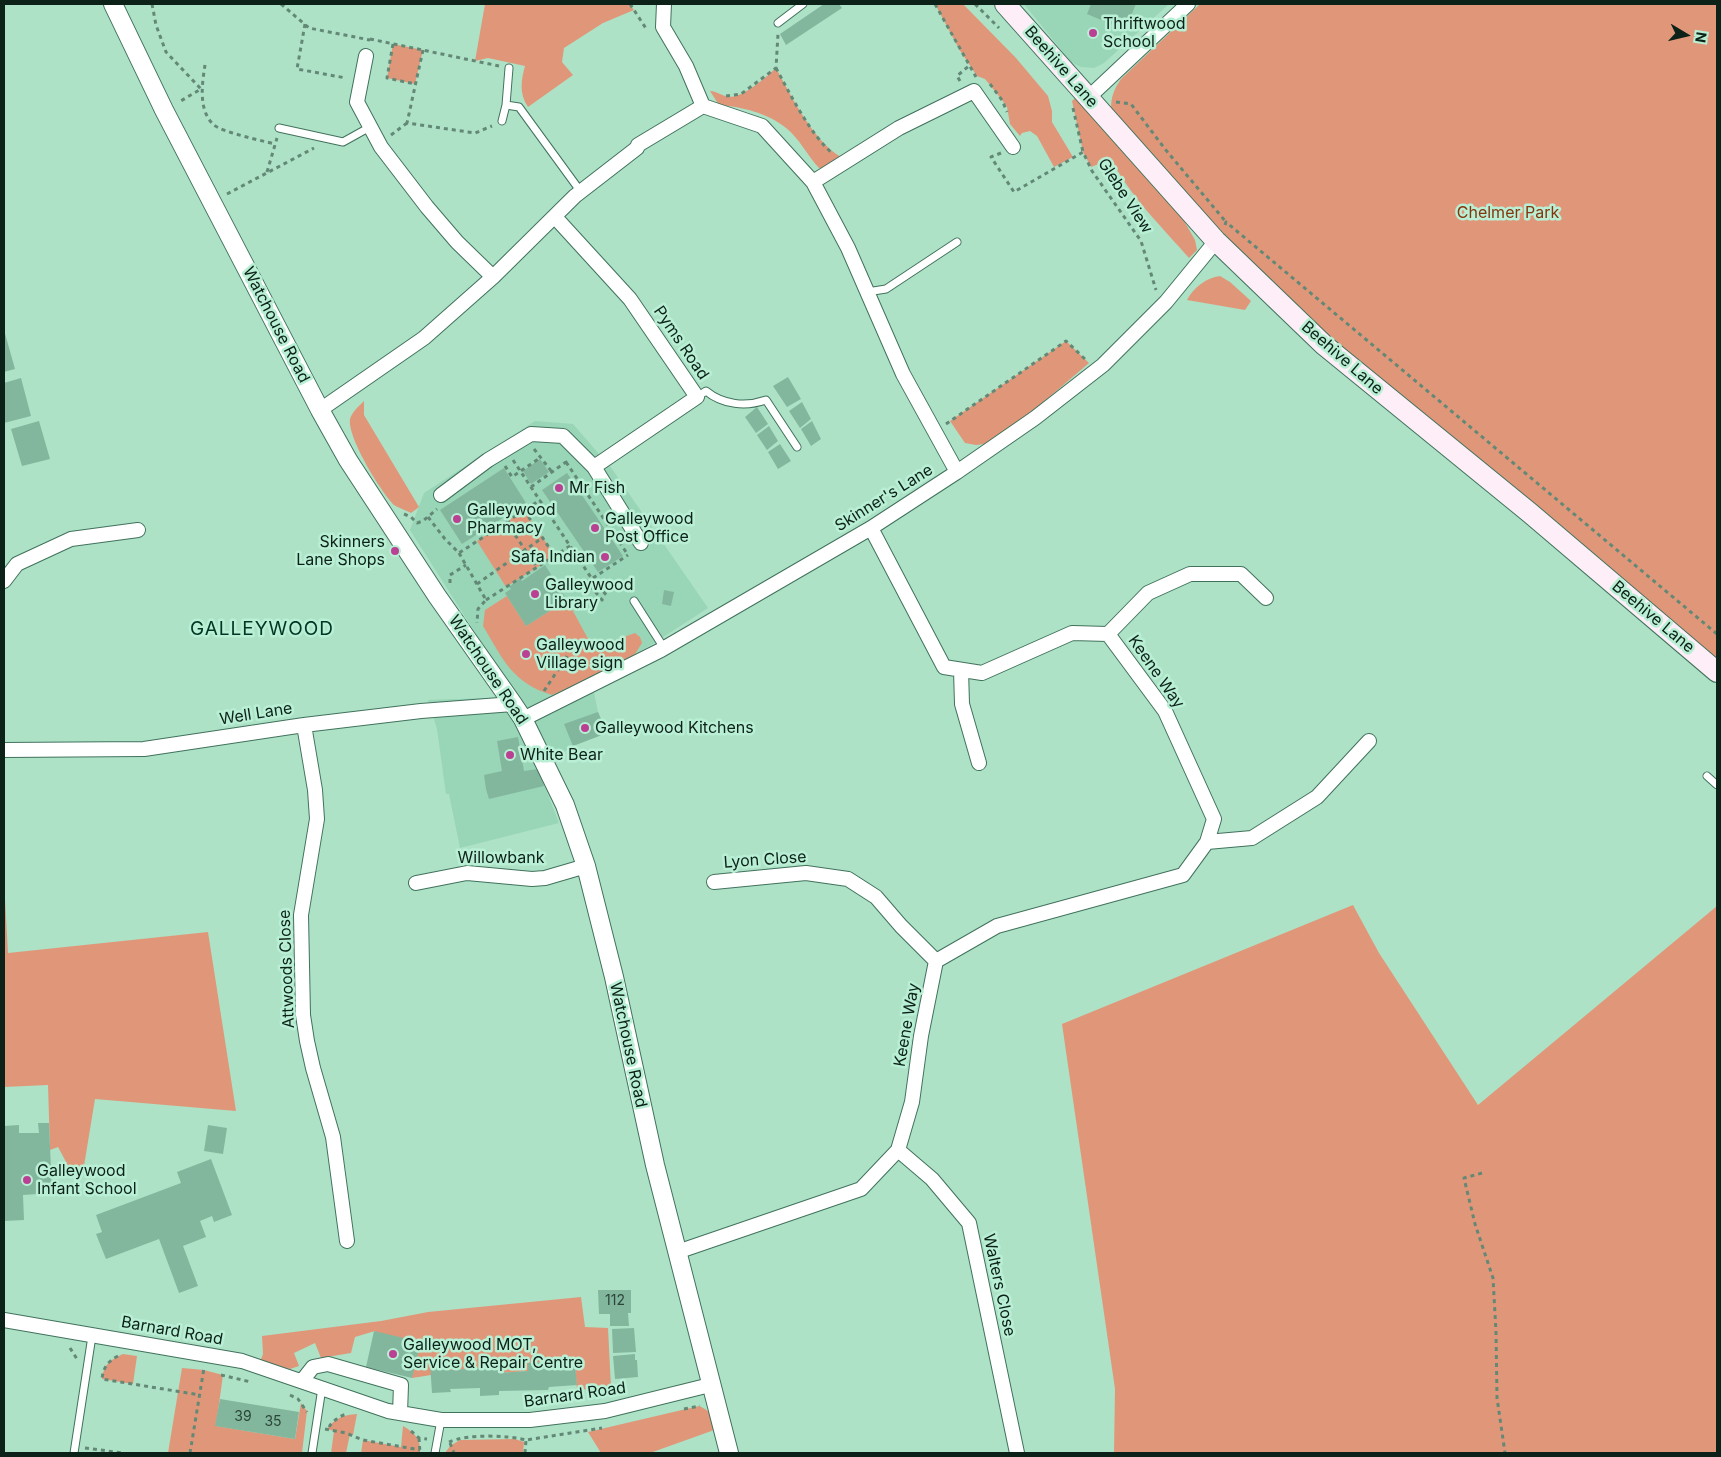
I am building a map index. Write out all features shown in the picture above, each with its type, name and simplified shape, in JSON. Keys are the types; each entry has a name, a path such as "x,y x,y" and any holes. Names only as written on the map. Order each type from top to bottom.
{"main road":[{"name":"Beehive Lane","path":"1005,4 1216,241 1324,345 1530,513 1717,672"}],"street":[{"name":"Watchouse Road","path":"113,4 164,110 320,410 348,460 437,596 514,704 565,805 586,866 598,912 648,1134 710,1385 729,1453"},
{"path":"664,4 663,26 686,66 701,101 762,126 813,182 848,248 903,374 957,472"},
{"path":"1085,94 1188,4"},
{"path":"366,56 357,102 381,147 427,207 457,242 493,278"},
{"path":"813,182 899,128 974,91 1013,147"},
{"path":"320,410 424,338 493,278 581,192 637,148 638,145 701,101"},
{"name":"Pyms Road","path":"555,216 630,299 697,397 594,466"},
{"name":"Skinner's Lane","path":"523,719 664,648 871,528 957,472 1035,418 1097,370 1161,307 1216,241"},
{"path":"441,495 488,460 531,434 564,436 594,466 641,543"},
{"name":"Keene Way","path":"871,528 944,667 982,673 1072,633 1108,634 1148,593 1190,574 1241,574 1266,598"},
{"path":"4,580 17,564 71,539 138,530"},
{"name":"Keene Way","path":"677,1252 861,1190 898,1150 912,1102 921,1036 936,961 997,926 1183,875 1207,842 1214,819 1166,711 1108,634"},
{"path":"961,670 962,704 979,764"},
{"name":"Well Lane","path":"5,746 144,749 304,724 421,711 514,704"},
{"name":"Attwoods Close","path":"304,724 317,812 301,915 303,1015 313,1068 335,1147 347,1240"},
{"path":"1207,842 1252,838 1316,797 1369,741"},
{"name":"Willowbank","path":"416,883 467,873 532,879 544,878 586,866"},
{"name":"Lyon Close","path":"714,882 806,873 848,879 876,897 901,926 936,961"},
{"name":"Walters Close","path":"898,1150 932,1179 968,1223 1017,1453"},
{"name":"Barnard Road","path":"4,1320 92,1336 203,1364 242,1360 388,1411 441,1420 530,1420 605,1411 710,1385"},
{"path":"302,1381 313,1366 328,1364 400,1385 400,1413"}],"lane":[{"path":"778,23 803,4"},
{"path":"502,121 506,105 509,68"},
{"path":"506,105 519,107 581,192"},
{"path":"279,128 343,142 370,127"},
{"path":"867,292 886,289 957,242"},
{"path":"697,397 706,391 715,398 727,402 754,404 766,400 797,447"},
{"path":"634,601 664,648"},
{"path":"1707,776 1717,785"},
{"path":"74,1450 92,1336"},
{"path":"312,1453 322,1388"},
{"path":"436,1453 441,1420"}],"path":[{"path":"152,4 156,25 166,52 201,89"},
{"path":"281,4 310,28 509,68"},
{"path":"630,4 649,33"},
{"path":"935,4 959,49 977,76 974,91"},
{"path":"778,23 776,68 818,138 831,152 849,160"},
{"path":"305,24 296,69 361,81"},
{"path":"366,56 370,39"},
{"path":"393,44 386,78 415,84"},
{"path":"423,50 407,123 475,134 502,121"},
{"path":"204,65 201,89 206,114 215,126 275,144"},
{"path":"701,101 712,90 729,97 741,94 776,68"},
{"path":"164,110 201,89"},
{"path":"1083,152 1072,101 1085,94 1131,104 1165,149 1226,222 1717,634"},
{"path":"267,173 279,128"},
{"path":"212,202 330,140"},
{"name":"Glebe View","path":"1013,147 991,157 1014,192 1083,152 1092,171 1141,240 1161,307"},
{"path":"1216,241 1226,222"},
{"path":"935,432 1066,341 1097,370"},
{"path":"538,446 533,449 552,472"},
{"path":"505,449 592,578 608,597"},
{"path":"562,455 628,555"},
{"path":"505,466 512,477 540,458"},
{"path":"531,487 566,462"},
{"path":"382,514 392,510 411,517 417,523 423,521 444,503 441,495"},
{"path":"459,553 540,500"},
{"path":"524,510 554,556"},
{"path":"428,516 445,539 459,553 486,600"},
{"path":"506,522 537,567"},
{"path":"477,584 542,538"},
{"path":"603,601 587,582 643,546 641,543"},
{"path":"477,623 478,609 486,600 570,546"},
{"path":"450,588 450,575 466,565"},
{"path":"471,616 480,629"},
{"path":"542,692 566,656"},
{"path":"1482,1173 1464,1178 1475,1224 1493,1278 1497,1398 1505,1453"},
{"path":"66,1344 76,1356 79,1364 78,1377 102,1379 200,1395"},
{"path":"102,1379 103,1370 112,1359 123,1354"},
{"path":"203,1364 210,1372"},
{"path":"190,1453 200,1395 203,1364"},
{"path":"217,1374 259,1384"},
{"path":"283,1392 298,1399 307,1411 306,1425 420,1452 419,1438"},
{"path":"449,1442 458,1438 468,1437 515,1437 526,1440 525,1453"},
{"path":"74,1450 123,1453"}],"shaded area":[{"name":"Thriftwood School","path":"1024,4 1169,4 1104,63 1094,68 1081,67 1071,62"},
{"path":"535,421 573,424 612,469 708,608 651,645 591,678 598,712 607,733 573,746 538,769 559,823 460,848 449,794 446,794 437,729 428,700 516,697 410,530 424,493"}],"green space":[{"path":"485,4 629,4 634,10 603,23 564,48 562,62 573,75 528,107 523,97 522,87 525,66 488,58 475,61"},
{"path":"935,4 963,4 1016,58 1048,96 1052,111 1052,122 1073,157 1054,167 1037,136 1030,131 1022,133 1020,136 1010,124 1007,107 985,79 977,76 959,49"},
{"name":"Chelmer Park","path":"1200,4 1717,4 1717,659 1330,336 1272,282 1217,226 1111,109 1113,93 1121,79"},
{"path":"393,44 423,50 415,84 387,78"},
{"path":"776,68 796,105 813,130 831,150 841,157 832,170 819,168 795,137 779,123 754,112 737,107 719,105 710,91 729,97 741,94"},
{"path":"1077,96 1171,198 1195,240 1197,250 1189,258 1127,186 1111,159 1091,167 1083,152 1072,101"},
{"path":"1220,276 1230,282 1251,301 1245,310 1187,300 1201,284"},
{"path":"1066,341 1089,363 1040,405 999,435 985,444 965,443 950,421"},
{"path":"364,401 364,415 419,507 411,513 394,505 388,498 359,451 350,427 350,419"},
{"path":"524,510 555,556 506,587 477,541"},
{"path":"507,596 526,626 567,600 593,648 635,633 640,637 642,643 635,654 591,678 552,695 538,690 518,677 503,659 483,626 485,610"},
{"path":"4,881 8,953 208,932 236,1111 95,1099 84,1166 72,1173 58,1147 50,1150 48,1085 4,1087"},
{"path":"1353,905 1379,953 1478,1105 1717,906 1717,1453 1114,1453 1115,1389 1062,1024"},
{"path":"581,1297 585,1327 608,1328 611,1387 577,1390 575,1364 547,1366 547,1362 528,1363 528,1371 498,1373 497,1367 449,1370 449,1363 431,1364 431,1375 412,1378 375,1331 355,1337 351,1353 321,1358 315,1343 294,1353 299,1366 290,1369 260,1362 263,1354 262,1336 381,1321 428,1312"},
{"path":"123,1354 137,1356 133,1384 102,1379 108,1363"},
{"path":"182,1368 204,1370 223,1375 216,1426 295,1439 301,1403 307,1411 302,1453 168,1453"},
{"path":"699,1406 711,1415 717,1429 650,1453 601,1453 588,1432"},
{"path":"357,1414 353,1435 350,1434 346,1453 331,1453 334,1431 327,1429 340,1418"},
{"path":"403,1426 416,1437 420,1453 361,1453 363,1440 401,1447"},
{"path":"515,1439 524,1442 523,1453 445,1453 450,1446 460,1440"}],"building":[{"path":"824,4 839,4 842,8 786,45 780,34"},
{"path":"1091,4 1136,4 1125,30 1087,14"},
{"path":"4,330 15,369 4,372"},
{"path":"788,377 801,399 787,407 773,386"},
{"path":"21,378 31,416 4,423 4,383"},
{"path":"802,402 811,419 800,428 789,411"},
{"path":"757,407 768,424 756,433 745,417"},
{"path":"39,421 50,459 22,466 11,429"},
{"path":"812,421 821,439 811,446 801,429"},
{"path":"769,426 778,441 767,450 757,435"},
{"path":"780,444 791,461 778,469 768,452"},
{"path":"540,459 549,472 531,484 523,471"},
{"path":"504,468 526,503 462,544 440,510"},
{"path":"567,473 623,556 598,572 542,490"},
{"name":"Galleywood Library","path":"545,565 567,600 526,626 505,593 520,578 522,581"},
{"path":"664,590 674,592 671,606 662,604"},
{"name":"Galleywood Kitchens","path":"598,712 607,733 573,746 564,724"},
{"name":"White Bear","path":"518,737 524,771 538,769 544,786 489,799 484,775 502,771 497,741"},
{"name":"Galleywood Infant School","path":"38,1123 49,1123 52,1193 23,1195 24,1220 4,1221 4,1126 19,1125 19,1133 39,1133"},
{"path":"208,1125 227,1128 223,1154 204,1151"},
{"path":"211,1159 232,1215 214,1222 212,1216 200,1221 206,1237 183,1246 198,1286 179,1293 159,1239 106,1259 96,1234 102,1232 96,1215 181,1183 177,1172"},
{"path":"598,1290 631,1290 631,1313 628,1313 629,1326 610,1326 610,1314 599,1314"},
{"path":"634,1328 636,1352 613,1353 612,1329"},
{"name":"Galleywood MOT, Service & Repair Centre","path":"374,1331 421,1342 412,1378 366,1367"},
{"path":"635,1354 638,1377 615,1379 613,1356"},
{"path":"548,1362 547,1366 575,1364 577,1385 549,1387 548,1390 499,1391 499,1395 480,1396 480,1388 450,1389 451,1392 432,1393 430,1364 449,1363 449,1370 498,1367 498,1373 528,1371 528,1363"},
{"path":"220,1399 299,1412 295,1439 215,1426"}],"place":[{"name":"Thriftwood School","path":"1093,33"},
{"name":"Mr Fish","path":"559,488"},
{"name":"Galleywood Pharmacy","path":"457,519"},
{"name":"Galleywood Post Office","path":"595,528"},
{"name":"Skinners Lane Shops","path":"395,551"},
{"name":"Safa Indian","path":"605,557"},
{"name":"Galleywood Library","path":"535,594"},
{"name":"Galleywood Village sign","path":"526,654"},
{"name":"Galleywood Kitchens","path":"585,728"},
{"name":"White Bear","path":"510,755"},
{"name":"Galleywood Infant School","path":"27,1180"},
{"name":"Galleywood MOT, Service & Repair Centre","path":"393,1354"}],"district":[{"name":"GALLEYWOOD","path":"262,629"}]}
